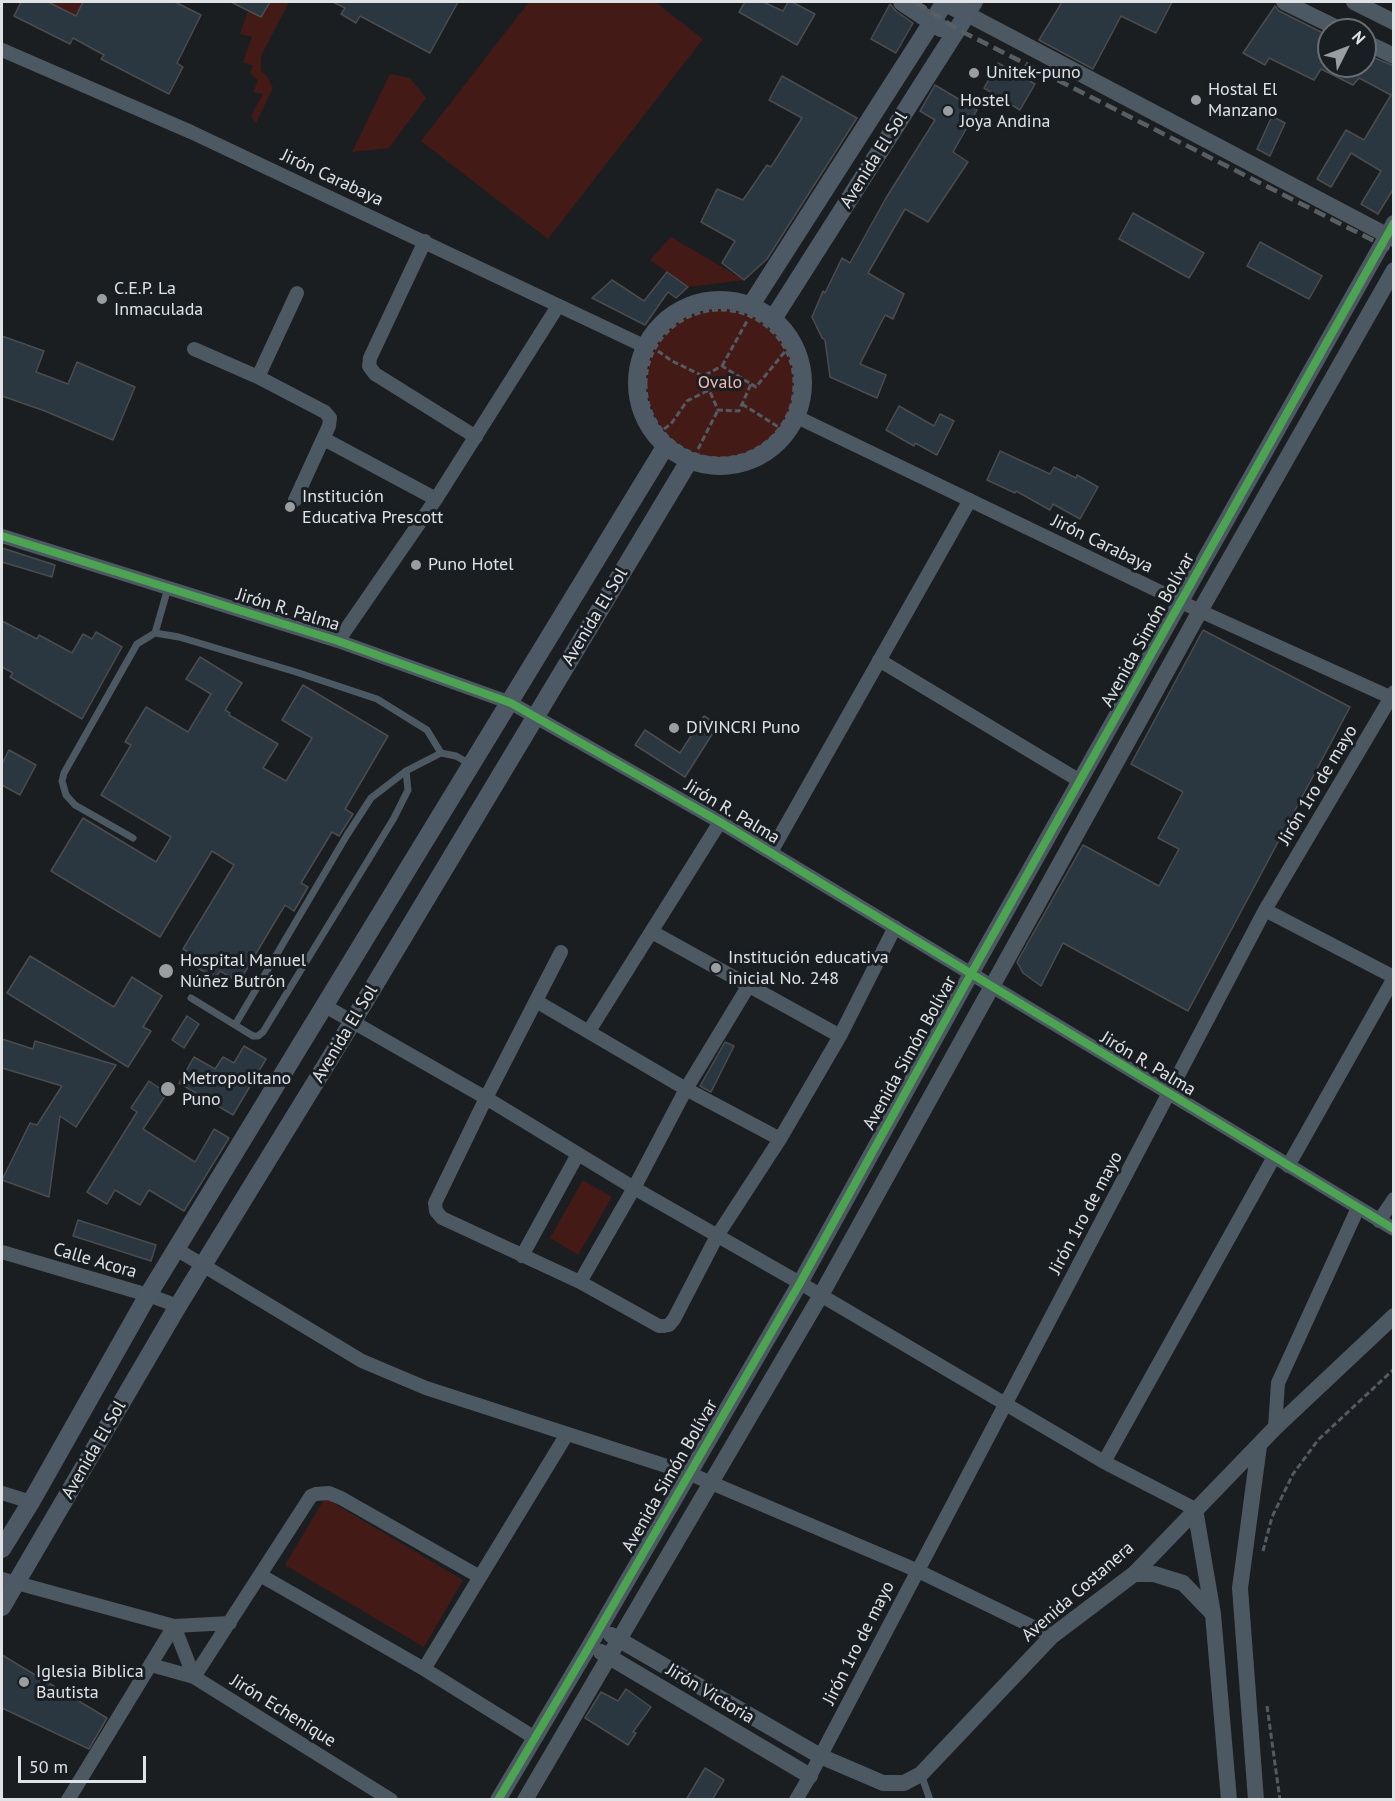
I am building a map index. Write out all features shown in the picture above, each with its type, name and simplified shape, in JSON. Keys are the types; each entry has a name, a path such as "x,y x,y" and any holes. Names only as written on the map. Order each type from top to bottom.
{"main road":[{"path":"902,2 953,36"},
{"path":"945,2 971,8"},
{"name":"Avenida El Sol","path":"751,310 945,2"},
{"name":"Avenida El Sol","path":"773,319 971,8"},
{"path":"727,299 773,319 791,339 801,364 803,391 797,417 783,439 763,455 740,465 714,467 693,458 647,426 637,400 636,372 658,325 678,310 702,301 727,299"},
{"name":"Avenida El Sol","path":"2,1549 148,1295 511,703 663,439"},
{"name":"Avenida El Sol","path":"2,1607 9,1582 353,1021 693,458"}],"street":[{"path":"1284,2 1317,18"},
{"path":"1354,2 1394,22"},
{"path":"971,8 1391,232"},
{"path":"1377,48 1394,56"},
{"name":"Jirón Carabaya","path":"2,50 191,132 649,347"},
{"name":"Avenida Simón Bolívar","path":"498,1800 800,1283 971,974 1391,232"},
{"path":"425,241 370,358 369,366 375,374 476,437"},
{"name":"Avenida Simón Bolívar","path":"525,1800 821,1295 1200,611 1394,270"},
{"path":"258,377 297,293"},
{"path":"338,641 436,500 558,306"},
{"path":"194,349 258,377 325,412 330,418 324,439 295,500"},
{"name":"Jirón Carabaya","path":"797,417 1200,611 1393,696"},
{"path":"324,439 436,500"},
{"path":"771,852 970,500"},
{"name":"Jirón R. Palma","path":"2,536 338,641 511,703 771,852 1394,1229"},
{"path":"879,660 1080,781"},
{"name":"Jirón 1ro de mayo","path":"796,1800 1264,910 1393,696"},
{"path":"589,1031 720,822"},
{"path":"1264,910 1394,978 1288,1166"},
{"path":"561,952 435,1203 436,1211 442,1218 580,1282 659,1326 669,1325 674,1319 717,1236 780,1139 840,1036 895,927"},
{"path":"652,932 840,1036"},
{"path":"580,1282 634,1188 686,1089 749,984"},
{"path":"536,1001 686,1089 780,1139"},
{"path":"325,1006 486,1098 634,1188 1104,1462 1195,1509 1213,1614 1229,1800"},
{"path":"522,1256 578,1155"},
{"path":"1104,1462 1274,1157"},
{"path":"1379,1221 1394,1199"},
{"path":"1275,1428 1278,1383 1358,1208"},
{"path":"176,1250 362,1361 426,1388 688,1473 916,1570 1052,1636"},
{"name":"Calle Acora","path":"2,1252 178,1306"},
{"name":"Avenida Costanera","path":"820,1756 883,1784 904,1784 921,1774 1052,1636 1134,1574 1275,1428 1394,1316"},
{"path":"424,1669 567,1434"},
{"path":"1256,1800 1240,1588 1259,1446"},
{"path":"194,1677 311,1496 322,1492 341,1498 480,1578"},
{"path":"2,1493 31,1502"},
{"path":"1134,1574 1154,1574 1183,1583 1213,1614"},
{"path":"260,1575 424,1669 535,1738"},
{"path":"9,1582 174,1626 230,1623"},
{"path":"75,1797 174,1626"},
{"path":"174,1626 194,1677"},
{"name":"Jirón Victoria","path":"600,1628 820,1756"},
{"name":"Jirón Victoria","path":"590,1645 810,1776"},
{"name":"Jirón Echenique","path":"151,1665 194,1677 391,1800"}],"lane":[{"path":"155,633 168,588"},
{"path":"133,838 75,804 66,795 62,781 64,773 137,644 155,633 179,637 377,699 427,730 441,753"},
{"path":"235,1025 371,798 406,771 441,753 456,756 473,765"},
{"path":"191,998 253,1036 258,1036 266,1029 394,818 408,790 406,771"},
{"path":"921,1774 930,1800"}],"path":[{"path":"725,309 751,310 775,332 787,349 793,366 792,402 780,428 761,446 747,453 722,458 693,458 674,442 663,439 652,417 644,379 649,347 673,326 697,312 725,309"},
{"path":"703,376 722,366 751,310"},
{"path":"649,347 703,376 718,410"},
{"path":"722,366 756,387 787,349"},
{"path":"718,410 739,411 751,384"},
{"path":"663,439 687,401 709,390"},
{"path":"742,404 780,428"},
{"path":"693,458 718,410"},
{"path":"1262,1555 1272,1517 1293,1474 1318,1440 1394,1369"},
{"path":"1267,1705 1280,1800"}],"green space":[{"path":"48,2 83,2 76,16"},
{"path":"270,2 289,2 261,56 261,71 267,76 273,88 256,123 251,116 263,94 253,92 258,80 250,73 253,66 243,62 252,37 240,34 248,11 261,17"},
{"path":"529,2 655,2 703,39 548,239 421,141"},
{"path":"390,74 410,78 426,98 389,148 352,152"},
{"path":"671,237 744,280 688,287 650,260"},
{"name":"Ovalo","path":"721,309 749,314 774,330 790,355 795,383 790,411 774,436 749,452 721,457 693,452 668,436 652,411 647,383 652,355 668,330 693,314"},
{"path":"583,1180 612,1197 578,1255 550,1238"},
{"path":"325,1498 463,1580 424,1647 285,1565"}],"building":[{"path":"21,2 48,2 76,16 83,2 175,2 201,15 177,63 183,67 169,94 101,59 104,55 73,38 70,44 14,16"},
{"path":"231,2 270,2 261,17"},
{"path":"333,2 458,2 430,53 360,16 356,23 341,14 345,8"},
{"path":"745,2 763,2 783,11 788,2 792,2 815,14 797,45 739,12"},
{"path":"1062,2 1172,2 1156,33 1121,16 1093,69 1039,40"},
{"path":"890,4 913,23 896,53 871,39"},
{"path":"1275,6 1279,11 1317,30 1317,75 1314,80 1269,58 1265,65 1243,53"},
{"path":"1377,59 1394,66 1394,188 1378,214 1361,204 1381,171 1351,153 1331,187 1317,179 1346,130 1364,140 1391,95 1359,78 1377,78"},
{"path":"998,63 1035,84 1020,110 984,88"},
{"path":"782,76 857,118 767,259 744,280 722,263 735,241 701,222 717,189 743,200 767,165 771,167 802,118 769,100"},
{"path":"1339,78 1359,78 1353,85"},
{"path":"935,85 977,110 953,152 968,162 928,222 905,209 868,273 904,294 893,319 885,315 860,364 886,375 877,398 830,377 825,340 812,317 823,291 825,293 842,258 850,263 886,198 935,120 920,111"},
{"path":"1272,116 1285,123 1270,156 1257,149"},
{"path":"1133,213 1204,253 1189,278 1119,239"},
{"path":"1260,242 1322,276 1309,299 1247,266"},
{"path":"667,272 688,287 676,298 668,292 645,325 592,298 612,280 644,301"},
{"path":"2,336 44,351 36,372 68,384 77,362 135,387 113,440 45,411 2,396"},
{"path":"899,406 934,426 940,414 954,421 937,455 915,443 914,446 886,430"},
{"path":"1000,451 1050,474 1054,467 1076,478 1077,475 1098,487 1080,519 1053,504 1050,510 1016,491 1015,493 987,480"},
{"path":"2,548 55,565 52,577 2,562"},
{"path":"2,621 37,639 39,635 72,653 83,634 92,639 96,632 122,647 82,719 10,677 13,673 2,667"},
{"path":"1203,630 1350,707 1188,1011 1063,943 1041,986 1023,973 1017,962 1083,845 1159,886 1179,849 1158,838 1183,792 1131,764"},
{"path":"200,657 242,683 225,710 230,713 229,715 278,744 263,768 286,781 312,738 282,720 303,685 388,736 345,809 353,814 339,836 332,832 301,883 308,887 294,911 285,905 239,982 220,971 215,978 196,967 201,959 183,949 234,865 212,851 160,937 51,871 83,818 156,862 171,837 101,795 131,745 125,742 146,707 188,732 211,694 186,679"},
{"path":"704,716 718,725 685,777 635,745 645,730 680,753"},
{"path":"9,750 36,765 20,795 2,785 2,764"},
{"path":"30,956 114,1007 132,977 162,996 143,1027 151,1031 128,1067 7,993"},
{"path":"187,1016 199,1024 184,1048 172,1040"},
{"path":"2,1039 33,1049 35,1041 116,1065 76,1127 60,1116 49,1197 2,1180 30,1123 37,1125 62,1086 2,1068"},
{"path":"725,1042 734,1046 711,1092 700,1086"},
{"path":"244,1046 266,1059 233,1115 179,1083 194,1057 215,1069 223,1057 234,1063"},
{"path":"149,1081 167,1093 143,1129 195,1162 214,1129 229,1138 184,1211 149,1190 140,1205 115,1190 107,1204 87,1192 137,1112 131,1108"},
{"path":"78,1220 156,1245 151,1261 73,1236"},
{"name":"Iglesia Biblica Bautista","path":"2,1655 107,1718 89,1749 2,1708"},
{"path":"626,1689 651,1707 633,1732 636,1733 628,1745 585,1718 601,1692 618,1701"},
{"path":"705,1768 724,1780 712,1800 686,1800"}],"railway":[{"path":"916,2 957,29 1394,251"}],"cycle path":[{"path":"498,1800 800,1283 971,974 1394,223"},
{"path":"2,536 338,641 511,703 720,822 1394,1229"}],"place":[{"name":"Unitek-puno","path":"974,73"},
{"name":"Hostal El Manzano","path":"1196,100"},
{"name":"Hostel Joya Andina","path":"948,111"},
{"name":"C.E.P. La Inmaculada","path":"102,299"},
{"name":"Institución Educativa Prescott","path":"290,507"},
{"name":"Puno Hotel","path":"416,565"},
{"name":"DIVINCRI Puno","path":"674,728"},
{"name":"Institución educativa inicial No. 248","path":"716,968"},
{"name":"Hospital Manuel Núñez Butrón","path":"166,971"},
{"name":"Metropolitano Puno","path":"168,1089"},
{"name":"Iglesia Biblica Bautista","path":"24,1682"}]}
